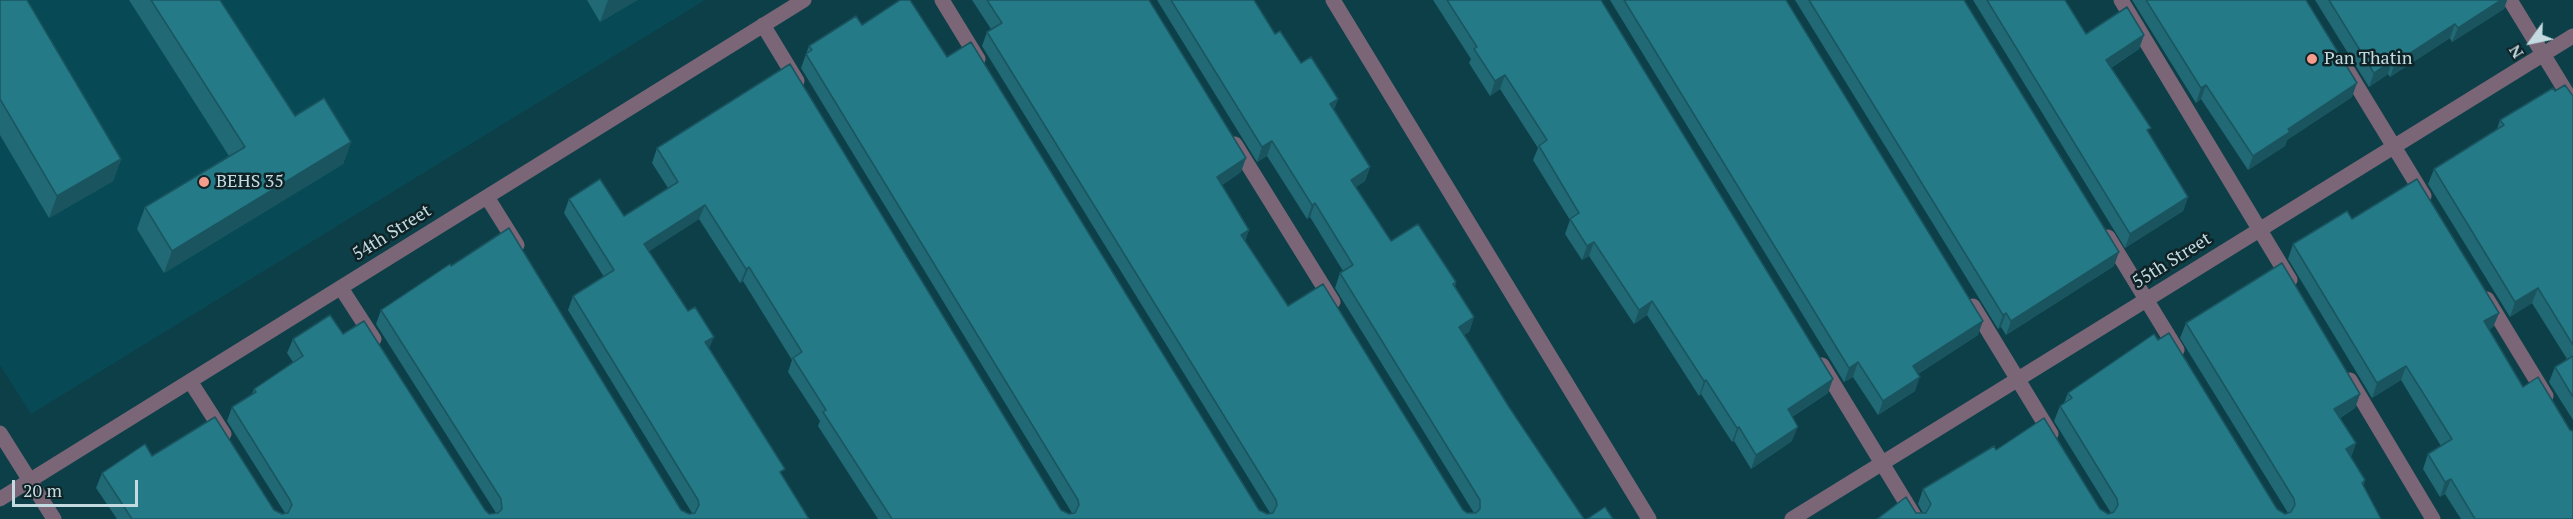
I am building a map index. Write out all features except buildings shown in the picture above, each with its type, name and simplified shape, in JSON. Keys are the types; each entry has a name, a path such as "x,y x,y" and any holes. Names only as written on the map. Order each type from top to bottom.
{"street":[{"name":"54th Street","path":"0,499 804,0"},
{"path":"942,0 986,71"},
{"path":"1333,0 1649,519"},
{"path":"2121,0 2296,289"},
{"path":"2510,0 2573,103"},
{"path":"763,25 806,96"},
{"name":"55th Street","path":"1792,519 2573,36"},
{"path":"2340,58 2431,207"},
{"path":"1228,132 1341,315"},
{"path":"487,197 524,257"},
{"path":"2098,220 2183,360"},
{"path":"341,288 380,348"},
{"path":"2480,288 2554,409"},
{"path":"1962,290 2060,449"},
{"path":"1814,353 1916,519"},
{"path":"2344,369 2433,519"},
{"path":"190,381 234,450"},
{"path":"0,433 54,519"}],"shaded area":[{"name":"BEHS 35","path":"0,0 705,0 31,414 0,365"}],"place":[{"name":"Pan Thatin","path":"2312,59"},
{"name":"BEHS 35","path":"204,182"}]}
